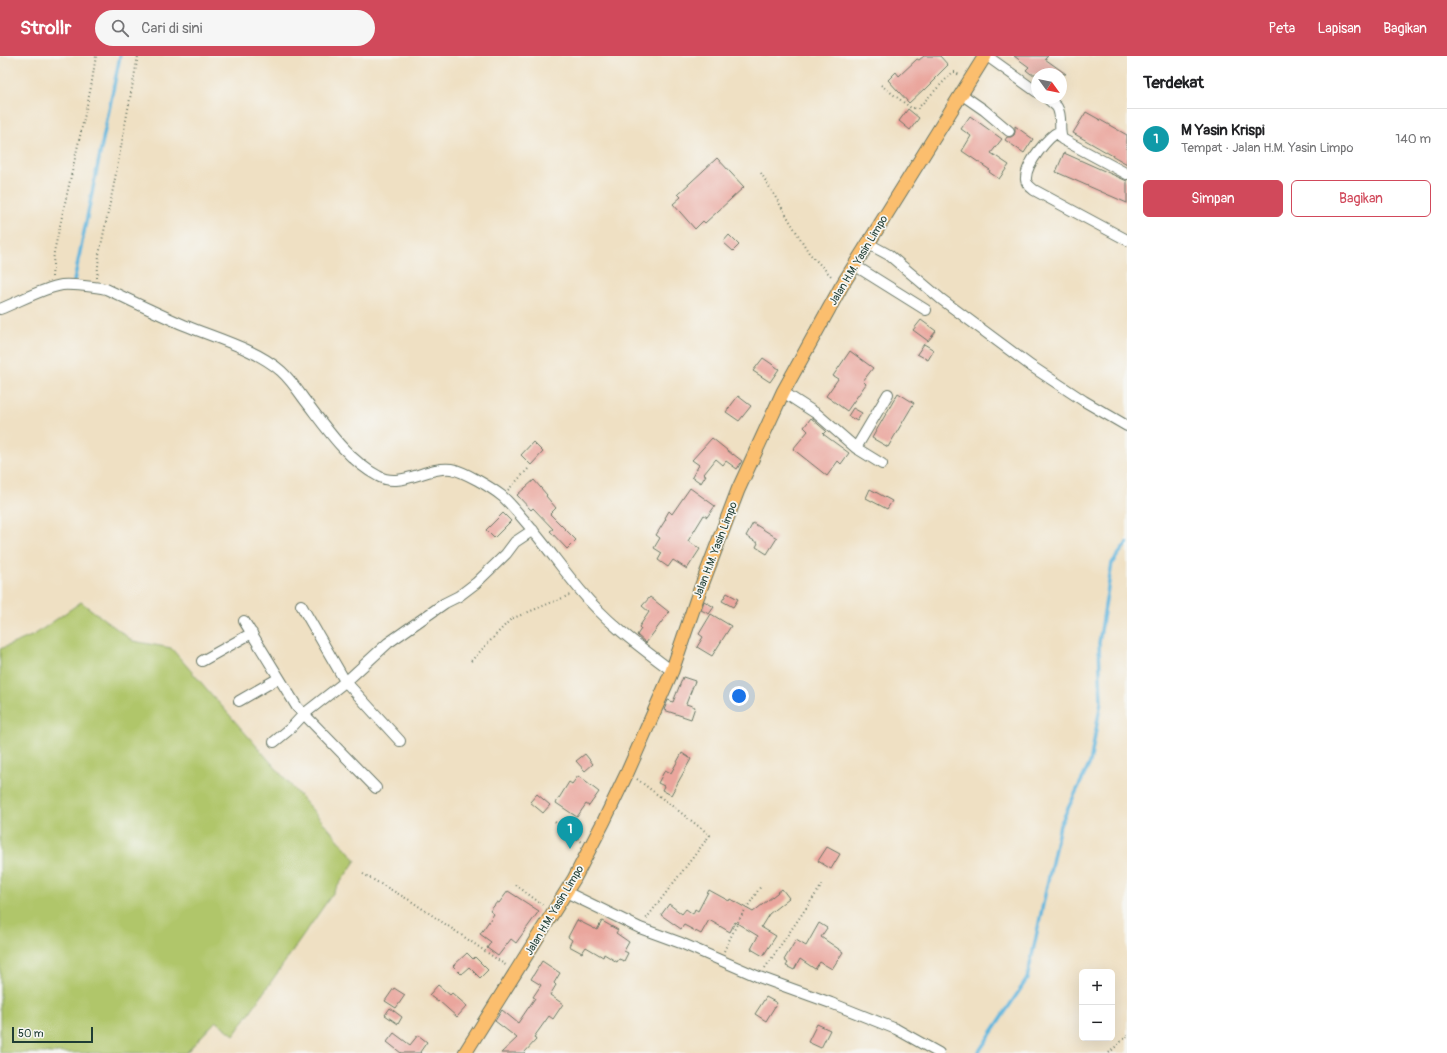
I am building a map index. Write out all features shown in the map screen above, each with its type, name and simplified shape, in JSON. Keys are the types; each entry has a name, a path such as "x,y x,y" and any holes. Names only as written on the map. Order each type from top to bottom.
{"main road":[{"name":"Jalan H.M. Yasin Limpo","path":"465,1053 566,892 590,849 628,771 672,671 699,591 738,490 783,392 841,286 986,56"}],"street":[{"path":"986,56 1031,88"},
{"path":"961,94 1010,131"},
{"path":"1054,104 1057,107 1059,113 1062,139 1127,174"},
{"path":"1060,131 1051,136 1041,148 1028,171 1026,182 1034,190 1127,240"},
{"path":"868,243 889,255 941,299 1031,366 1084,401 1127,426"},
{"path":"854,265 926,310"},
{"path":"0,309 51,288 63,285 97,287 106,289 184,325 252,352 272,364 287,377 325,428 351,456 378,476 384,479 398,480 434,471 451,469 461,472 502,496 533,530 581,591 603,615 627,637 672,671"},
{"path":"783,392 817,414 856,448 882,464"},
{"path":"856,448 888,394"},
{"path":"274,742 290,730 304,714 324,700 388,644 445,603 459,596 476,583 502,559 515,542 533,530"},
{"path":"301,605 345,681 400,741"},
{"path":"244,621 297,707 376,788"},
{"path":"202,661 252,633"},
{"path":"238,701 279,678"},
{"path":"566,892 640,928 681,943 759,977 874,1020 911,1036 939,1053"}],"path":[{"path":"51,288 54,252 91,87 96,56"},
{"path":"97,287 99,255 138,56"},
{"path":"882,85 910,108 918,108 953,72 956,72 968,83"},
{"path":"761,173 810,253 841,286"},
{"path":"502,496 528,469"},
{"path":"471,661 511,619 581,591"},
{"path":"628,771 710,835 640,928"},
{"path":"555,822 590,849"},
{"path":"363,874 410,900 516,972"},
{"path":"516,885 553,913"},
{"path":"759,977 822,885"},
{"path":"720,960 740,918 761,886"},
{"path":"1109,1053 1127,1036"}],"green space":[{"path":"81,602 133,641 171,648 356,860 234,1035 216,1021 186,1053 0,1053 0,649 34,635"}],"building":[{"path":"924,56 940,56 948,65 925,90 924,89 909,103 888,80 896,72 899,76 917,59 919,60"},
{"path":"1014,56 1048,56 1045,59 1058,68 1031,68 1031,74 1026,70 1029,67"},
{"path":"908,109 919,118 910,130 899,121"},
{"path":"1086,112 1127,135 1127,164 1073,133"},
{"path":"970,116 1002,139 991,153 1009,165 999,179 989,172 990,170 962,151 971,136 961,129"},
{"path":"1015,126 1033,139 1024,153 1005,140 1007,137 1014,135"},
{"path":"1064,153 1127,181 1127,203 1056,172"},
{"path":"717,158 744,187 705,223 703,221 695,229 673,204 681,197 678,194"},
{"path":"729,235 739,245 733,251 723,242"},
{"path":"921,320 936,331 928,341 913,330"},
{"path":"924,344 934,350 928,360 917,354"},
{"path":"850,351 873,368 863,381 866,384 847,411 826,396 838,379 833,376"},
{"path":"763,358 779,369 770,382 753,371"},
{"path":"898,393 914,403 888,447 872,438"},
{"path":"738,396 751,406 739,421 726,412"},
{"path":"853,408 862,413 857,421 848,416"},
{"path":"811,418 826,431 823,434 849,453 841,464 838,461 827,476 793,449 808,431 804,427"},
{"path":"712,438 742,461 737,469 726,461 723,465 716,459 704,474 706,475 701,483 692,477 699,465 692,460"},
{"path":"533,442 543,452 531,465 521,455"},
{"path":"534,480 556,508 550,514 576,540 567,549 550,531 553,529 533,508 531,510 517,495"},
{"path":"690,488 715,506 707,517 704,515 688,541 700,549 687,569 673,560 668,567 658,560 662,553 654,548 660,538 656,535 669,511 672,514"},
{"path":"870,489 892,501 887,509 866,498"},
{"path":"503,513 511,521 494,538 486,530"},
{"path":"753,523 777,538 767,554 756,547 758,543 746,536"},
{"path":"727,593 738,599 733,607 722,601"},
{"path":"650,597 669,612 646,643 637,635 641,629 639,627 649,612 642,606"},
{"path":"704,601 714,607 709,614 701,610"},
{"path":"711,614 731,626 712,656 697,647 703,637 699,634"},
{"path":"683,677 695,681 686,704 695,707 691,719 664,710 668,700 673,702"},
{"path":"682,753 691,759 671,795 662,790 664,786 658,783 665,770 671,773"},
{"path":"585,754 593,764 585,771 576,761"},
{"path":"578,776 599,792 589,806 586,804 577,817 556,803 569,782 572,784"},
{"path":"537,794 550,805 543,813 530,802"},
{"path":"827,847 840,854 831,869 818,861"},
{"path":"782,889 789,898 769,914 761,927 776,936 763,956 751,949 758,936 735,922 730,932 709,920 701,934 684,925 681,929 661,915 669,904 682,914 686,909 693,914 695,909 698,911 709,890 729,901 730,899 753,912"},
{"path":"508,891 539,911 516,943 511,939 498,956 487,948 491,942 480,934 494,914 490,911 497,902 499,903"},
{"path":"577,920 597,930 602,921 618,930 616,933 629,942 624,951 628,953 624,961 619,959 617,962 604,954 603,957 586,947 582,953 569,946 572,940 568,937"},
{"path":"819,923 827,928 821,937 843,952 832,969 820,962 815,969 800,959 794,970 786,966 788,963 784,960 796,940 806,946"},
{"path":"467,953 473,959 475,957 488,970 480,978 469,967 461,974 453,966"},
{"path":"542,961 560,973 554,983 556,985 550,995 563,1004 553,1019 549,1016 534,1037 536,1040 524,1053 501,1053 517,1038 495,1021 502,1010 518,1023 535,998 533,997 541,985 531,979"},
{"path":"438,985 450,995 452,993 467,1006 457,1017 439,1001 438,1002 429,995"},
{"path":"394,988 405,995 396,1008 385,1001"},
{"path":"766,997 777,1003 766,1021 755,1014"},
{"path":"390,1008 402,1017 398,1024 385,1015"},
{"path":"817,1024 830,1030 821,1048 808,1042"},
{"path":"394,1033 410,1045 418,1035 427,1042 420,1052 421,1053 401,1053 387,1042"}],"waterway":[{"path":"74,281 120,56"},
{"path":"978,1053 1027,979 1060,825 1090,763 1101,702 1099,643 1112,563 1127,543"}],"place":[{"name":"M Yasin Krispi","path":"570,849"}]}
